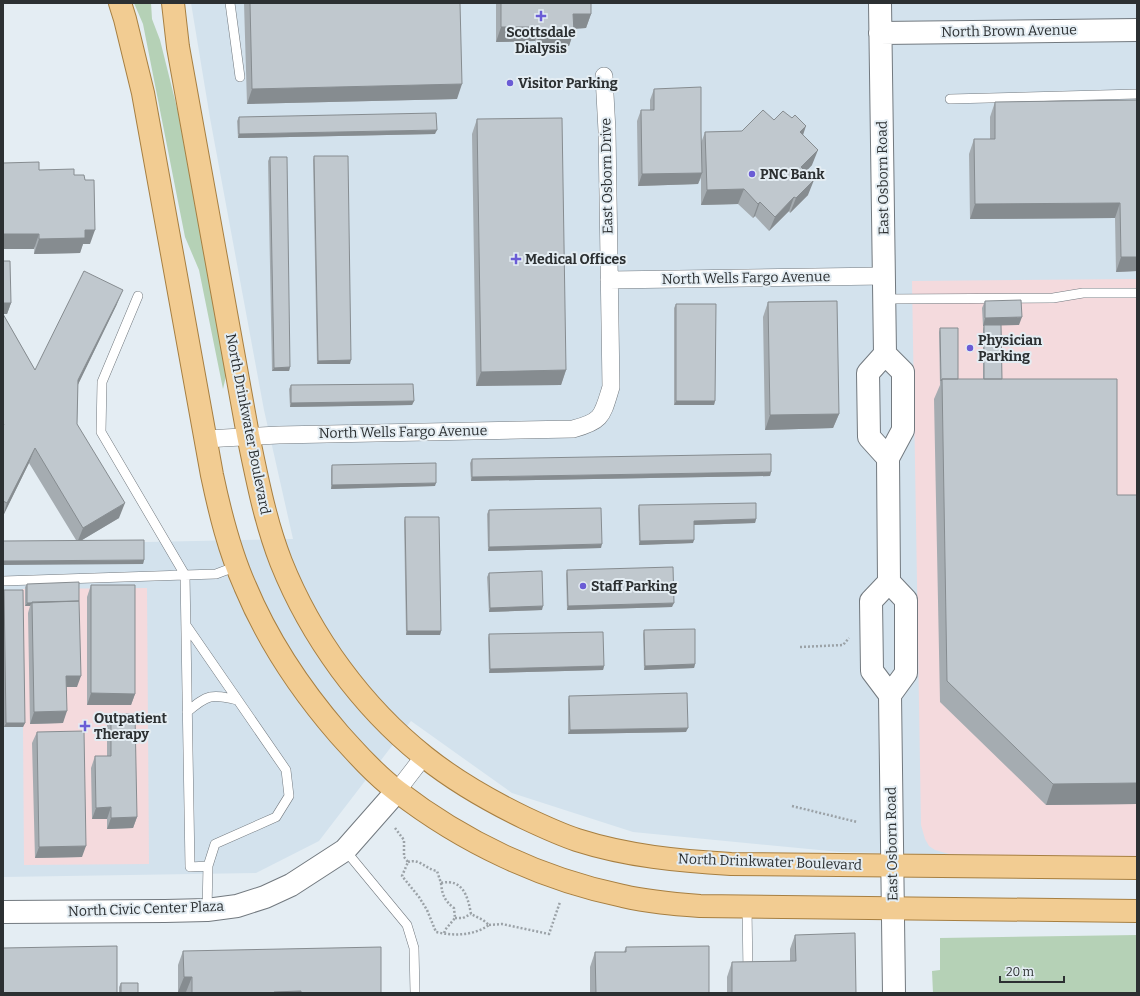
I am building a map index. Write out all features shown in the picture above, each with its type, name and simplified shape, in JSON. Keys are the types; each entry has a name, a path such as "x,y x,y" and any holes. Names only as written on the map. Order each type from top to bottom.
{"main road":[{"path":"120,3 143,93 183,322 220,514 237,566 260,620 278,653 300,685 324,717 349,746 397,791 444,823 477,843 512,860 551,876 623,896 700,906 1137,911"},
{"path":"164,3 178,47"},
{"name":"North Drinkwater Boulevard","path":"173,3 178,47 248,435 259,490 281,562 294,592 335,662 384,720 424,756 443,771 507,810 577,840 654,858 731,864 1137,868"},
{"name":"East Osborn Road","path":"880,3 885,354"},
{"name":"North Brown Avenue","path":"880,33 1137,30"},
{"path":"888,458 869,437 868,373 885,354 903,372 903,430 888,458 889,582 906,600 906,673 890,696 872,671 871,624 871,601 889,582"},
{"name":"East Osborn Road","path":"890,696 894,993"},
{"name":"North Civic Center Plaza","path":"3,912 207,910 237,906 265,897 291,885 345,850 397,791"}],"street":[{"name":"East Osborn Drive","path":"599,419 611,388 607,131 604,76"},
{"name":"North Wells Fargo Avenue","path":"609,280 884,276"},
{"name":"North Wells Fargo Avenue","path":"205,438 248,435 573,429 599,419"},
{"name":"North Civic Center Plaza","path":"397,791 424,756"}],"lane":[{"path":"230,3 240,77"},
{"path":"950,99 1137,94"},
{"path":"884,299 1053,298 1083,294 1137,293"},
{"path":"138,296 102,382 101,432 185,575 190,867 208,865"},
{"path":"3,581 216,574 237,566"},
{"path":"186,625 286,770 289,796 276,817 215,844 208,865 207,910"},
{"path":"187,712 202,700 218,695 238,700"},
{"path":"345,850 407,925 414,948 415,993"},
{"path":"747,907 748,976"}],"path":[{"path":"800,647 843,645 851,636"},
{"path":"792,806 857,822"},
{"path":"395,828 404,840 404,857 408,862"},
{"path":"444,934 445,930 455,918 454,908 446,902 441,891 441,884 437,870 430,869 420,862 413,860 408,862 402,876 419,897 427,910 436,932 444,934 460,935 482,930 489,925 502,924 549,934 560,902"},
{"path":"441,884 447,882 457,884 463,890 469,903 471,914"},
{"path":"455,918 463,918 471,914"},
{"path":"471,914 489,925"}],"shaded area":[{"path":"191,3 1137,3 1137,859 840,852 633,832 512,793 411,721 319,841 256,873 3,877 3,545 293,539 264,410 210,118"},
{"path":"1137,279 1137,859 949,854 935,850 929,846 925,839 921,825 912,281"},
{"name":"Outpatient Therapy","path":"147,588 149,864 24,865 22,589"}],"green space":[{"path":"134,3 151,3 152,19 160,40 178,112 221,342 226,376 223,389 199,270 185,237 143,24"},
{"path":"1137,935 1137,993 933,993 932,971 940,970 940,938"}],"building":[{"path":"250,3 460,3 462,84 252,89"},
{"path":"501,3 591,3 591,14 573,14 574,31 540,32 540,27 501,27"},
{"path":"701,87 702,173 642,174 641,110 654,110 654,89"},
{"path":"1137,100 1137,257 1121,257 1120,203 975,204 974,139 995,139 995,102"},
{"name":"PNC Bank","path":"763,110 774,120 783,111 792,118 795,115 806,126 800,132 818,150 801,167 814,180 796,198 794,197 775,217 760,202 758,204 744,189 707,190 705,132 742,131"},
{"path":"436,113 437,130 239,134 239,117"},
{"name":"Medical Offices","path":"562,118 566,370 481,372 477,119"},
{"path":"314,156 348,156 351,360 318,361"},
{"path":"270,157 287,157 290,367 274,368"},
{"path":"39,162 39,170 74,169 74,175 84,175 85,180 94,180 95,230 85,230 85,238 39,239 39,234 3,234 3,163"},
{"path":"3,261 10,261 11,303 3,303"},
{"path":"84,271 123,290 78,380 77,424 125,503 83,528 35,448 7,503 3,501 3,314 35,370"},
{"path":"1021,300 1022,317 985,318 985,301"},
{"path":"837,301 839,414 770,415 768,302"},
{"path":"676,304 716,304 715,401 676,401"},
{"path":"984,325 1001,325 1002,379 984,379"},
{"path":"940,328 958,328 958,379 942,379 941,381"},
{"path":"942,379 1117,379 1117,495 1137,495 1137,783 1053,784 947,681"},
{"path":"413,384 414,401 291,403 291,385"},
{"path":"771,454 771,472 472,477 472,459"},
{"path":"436,463 436,483 332,485 332,465"},
{"path":"756,503 756,519 694,521 694,540 640,541 639,505"},
{"path":"601,508 602,544 489,547 489,510"},
{"path":"405,517 439,517 441,631 407,631"},
{"path":"144,540 144,560 3,561 3,541"},
{"path":"673,567 674,603 568,606 567,570"},
{"path":"542,571 543,606 490,608 489,573"},
{"path":"79,582 79,601 27,603 27,584"},
{"path":"91,585 135,585 135,694 91,693"},
{"path":"4,590 23,590 25,723 6,723"},
{"path":"79,601 81,676 66,676 67,711 34,712 32,602"},
{"path":"695,629 695,664 645,666 644,630"},
{"path":"603,632 604,666 490,669 489,634"},
{"path":"687,693 688,728 570,730 569,696"},
{"path":"111,714 135,714 137,817 111,818 111,807 96,808 95,756 111,756"},
{"path":"84,731 86,846 39,847 37,732"},
{"path":"855,933 856,993 732,993 732,962 796,961 795,935"},
{"path":"117,946 117,993 3,993 3,948"},
{"path":"709,946 709,993 596,993 595,952 626,952 626,947"},
{"path":"381,947 381,993 301,993 301,991 274,993 192,993 192,977 184,977 183,951"},
{"path":"121,983 138,983 138,993 121,993"}],"place":[{"name":"Scottsdale Dialysis","path":"541,16"},
{"name":"Visitor Parking","path":"510,83"},
{"name":"PNC Bank","path":"752,174"},
{"name":"Medical Offices","path":"516,259"},
{"name":"Physician Parking","path":"970,348"},
{"name":"Staff Parking","path":"583,586"},
{"name":"Outpatient Therapy","path":"85,726"}]}
